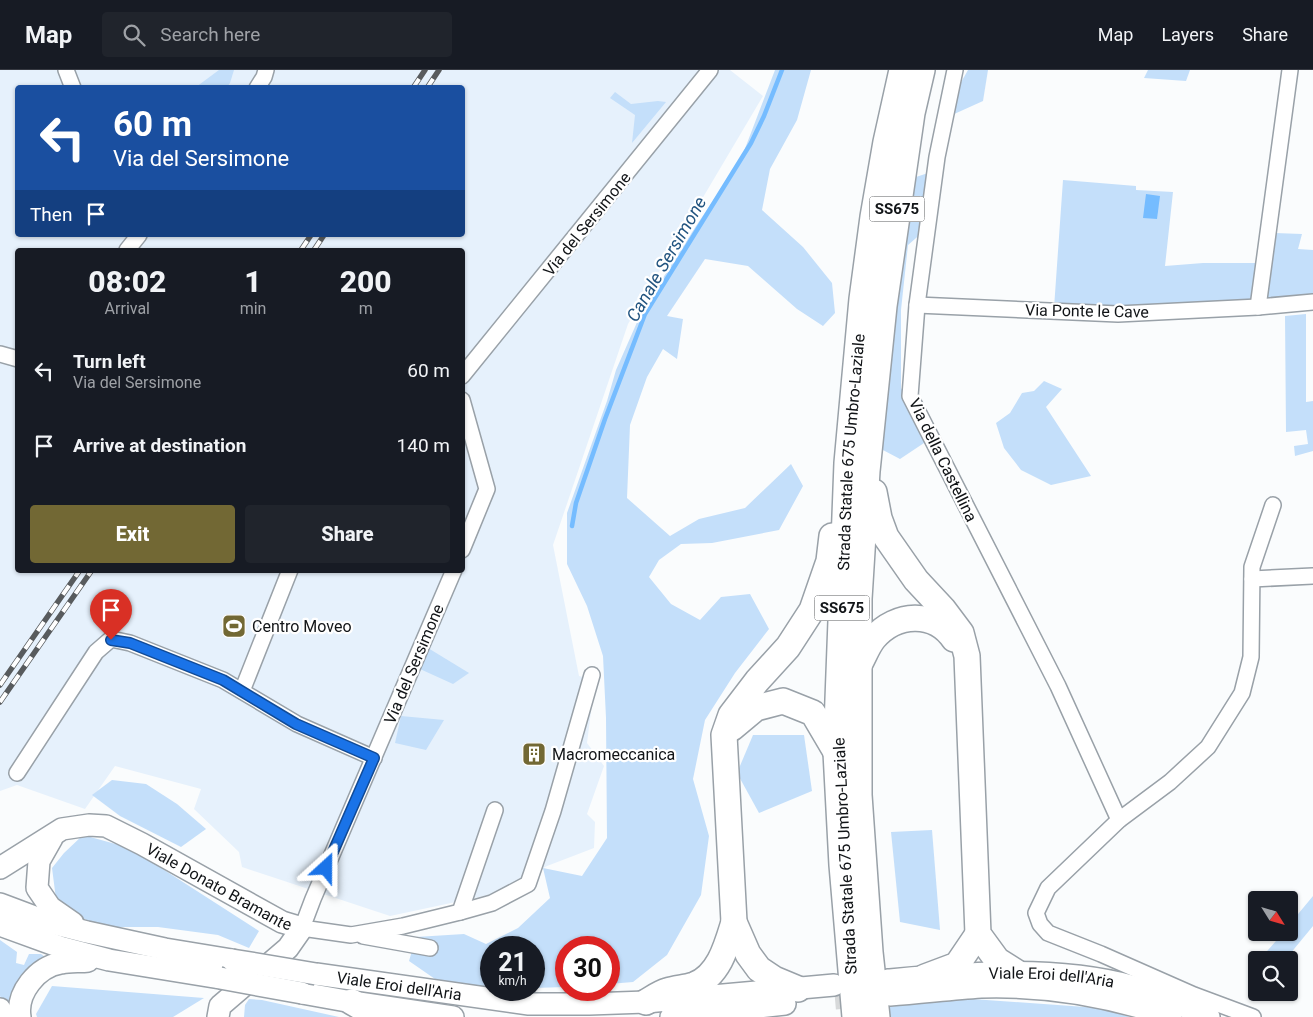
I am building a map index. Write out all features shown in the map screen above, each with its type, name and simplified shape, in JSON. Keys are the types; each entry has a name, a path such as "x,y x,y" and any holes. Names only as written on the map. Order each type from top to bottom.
{"highway":[{"name":"Strada Statale 675 Umbro-Laziale","path":"855,1017 842,865 836,752 857,467 862,299 873,217 886,142 902,70"},
{"name":"Strada Statale 675 Umbro-Laziale","path":"877,1017 870,952 859,795 857,467 884,306 912,113 922,70"},
{"path":"646,1002 666,991 695,985 708,976 727,947 734,922 724,735 731,715 756,681 788,647 812,610 829,561 838,491 857,467 886,537 916,580 943,609 960,633 967,656 978,934 997,960 1016,972"},
{"path":"858,667 872,640 884,627 899,620 916,617 933,620 952,635 967,656"},
{"path":"724,735 756,708 783,701 813,713 836,752"},
{"path":"734,922 748,954 759,969 774,979 798,989"},
{"path":"925,977 957,965 978,934"},
{"path":"352,1002 378,1017"}],"main road":[{"name":"Viale Donato Bramante","path":"0,868 62,829 90,824 106,826 282,922 302,928 288,948 238,991 223,1013 202,1017"},
{"path":"53,835 39,861 37,888 50,907 87,932"},
{"name":"Viale Eroi dell'Aria","path":"0,904 48,922 165,949 316,974 529,1004 646,1002 798,989 835,992 671,1017"},
{"name":"Viale Eroi dell'Aria","path":"0,925 63,948 109,960 352,1002 453,1017"},
{"path":"20,1017 19,1010 22,993 39,973 60,963 109,960"},
{"name":"Viale Eroi dell'Aria","path":"1171,1017 1145,1008 1100,997 1045,990 982,987 889,988 925,977 1016,972 1085,978 1134,987 1209,1017"},
{"path":"0,1009 4,1017"}],"street":[{"path":"66,70 72,85"},
{"path":"259,85 266,70"},
{"name":"Via del Sersimone","path":"465,372 710,70"},
{"name":"Via della Castellina","path":"955,70 937,157 916,305 910,396 1058,686 1119,820"},
{"path":"1258,307 1290,70"},
{"name":"Via Ponte le Cave","path":"916,305 1118,314 1258,307 1313,302"},
{"path":"0,354 15,358"},
{"path":"465,411 487,489 465,543"},
{"path":"1253,1017 1048,933 1040,924 1036,913 1048,888 1119,820 1170,782 1208,747 1242,694 1251,658 1252,567 1273,505"},
{"path":"242,691 289,573"},
{"name":"Via del Sersimone","path":"302,928 453,573"},
{"path":"1252,579 1313,576"},
{"path":"17,773 96,652 111,640 130,643 223,680 296,724 374,758"},
{"path":"354,934 403,926 492,903 528,884 553,810 592,675"},
{"path":"460,912 496,810"},
{"path":"302,928 354,934 430,948"}],"shaded area":[{"path":"0,70 730,70 763,96 628,324 553,545 579,676 595,680 587,743 604,766 587,814 595,822 594,848 547,866 498,893 390,916 242,867 239,852 194,809 201,789 115,766 85,809 17,785 0,791"},
{"path":"219,70 234,70 228,85 199,85"},
{"path":"775,70 811,70 797,120 770,169 762,210 803,247 832,283 835,313 823,326 797,309 748,266 705,259 667,316 683,319 677,359 663,349 647,377 630,425 627,498 670,536 699,519 745,508 791,464 803,486 779,530 712,543 681,544 659,560 649,577 671,604 700,620 721,597 750,594 769,629 735,673 705,720 693,779 709,836 701,895 667,955 633,982 620,983 620,936 555,936 555,987 545,988 545,936 502,936 518,928 550,898 543,868 582,876 607,838 606,718 603,656 587,606 567,564 567,513 607,401 616,370 642,311 741,159"},
{"path":"968,70 988,70 983,101 952,115 951,100"},
{"path":"1148,70 1190,70 1186,81 1144,78"},
{"path":"615,92 631,104 666,102 632,143 635,115 610,98"},
{"path":"931,172 923,232 908,245 901,310 901,388 930,439 900,459 881,449 884,386 910,179"},
{"path":"1063,180 1136,186 1136,190 1173,192 1165,266 1203,263 1258,263 1253,303 1121,309 1054,308"},
{"path":"1275,233 1302,234 1298,249 1313,250 1313,295 1267,298"},
{"path":"1306,314 1306,402 1313,401 1313,451 1295,456 1294,446 1308,444 1306,430 1286,432 1285,316"},
{"path":"1044,381 1062,389 1046,407 1091,476 1051,485 1021,470 1004,448 996,423 1010,413 1022,393 1034,391"},
{"path":"428,648 469,673 453,684 420,669"},
{"path":"401,716 444,720 426,750 395,743"},
{"path":"753,735 804,735 812,791 759,813 737,773"},
{"path":"112,780 146,784 177,804 206,829 181,847 120,816 92,795"},
{"path":"932,830 940,930 900,922 891,832"},
{"path":"83,835 130,848 259,931 249,948 218,935 158,927 102,927 80,917 56,899 52,868 64,853"},
{"path":"1313,896 1313,926 1292,951 1267,951 1276,941 1298,941 1298,914"},
{"path":"464,934 480,941 480,988 448,988 409,961 416,937"},
{"path":"0,940 17,952 16,963 24,965 29,954 41,954 49,960 11,1006 6,1007 0,996"},
{"path":"52,986 204,998 173,1017 37,1017 36,1014"},
{"path":"958,998 1099,1008 1130,1017 888,1017 886,1007"},
{"path":"249,999 262,1000 339,1017 244,1017 245,1005"}],"water":[{"path":"1146,194 1160,196 1157,219 1143,218"}],"waterway":[{"name":"Canale Sersimone","path":"572,526 576,503 605,419 645,314 751,143 782,70"}],"tunnel":[{"path":"835,999 870,996"}],"railway":[{"path":"415,85 425,70"},
{"path":"429,85 439,70"},
{"path":"302,248 310,237"},
{"path":"315,248 323,237"},
{"path":"0,685 78,573"},
{"path":"0,702 90,573"}],"place":[{"name":"Centro Moveo","path":"234,626"},
{"name":"Macromeccanica","path":"534,754"}],"route":[{"path":"111,640 130,643 223,680 296,724 374,758 326,868"}]}
